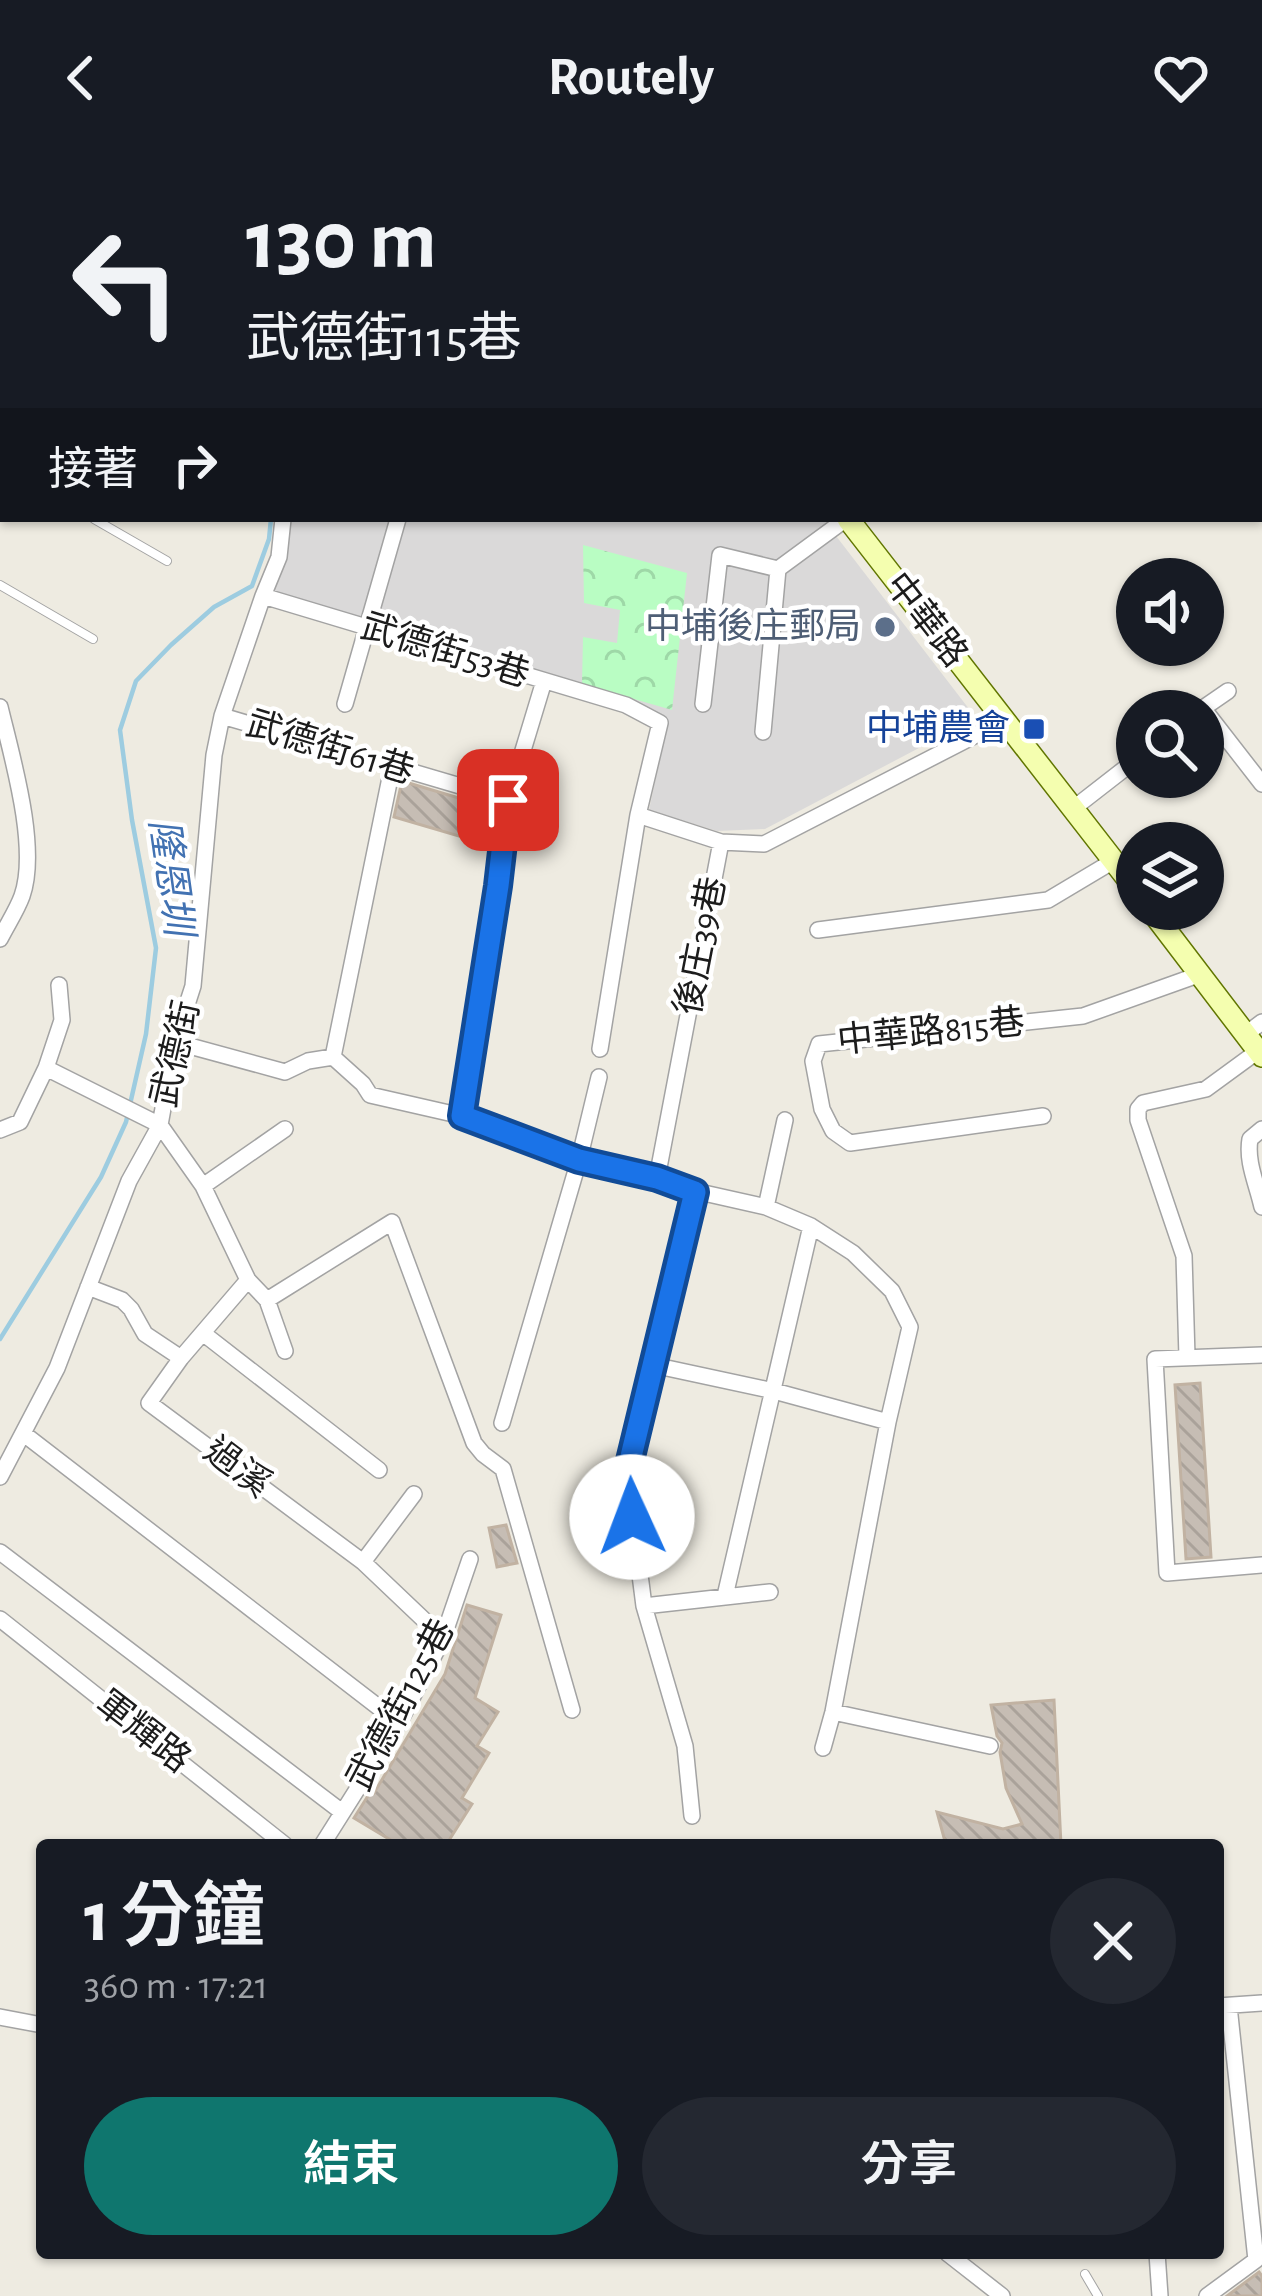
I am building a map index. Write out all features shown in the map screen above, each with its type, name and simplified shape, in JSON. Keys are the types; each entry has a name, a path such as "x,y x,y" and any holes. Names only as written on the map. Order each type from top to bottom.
{"main road":[{"name":"中華路","path":"849,522 1115,860"},
{"path":"1165,930 1257,1041"}],"street":[{"name":"武德街","path":"283,522 279,557 222,716 214,754 193,986 160,1124 203,1186 248,1280 267,1300 285,1351"},
{"path":"345,704 397,522"},
{"path":"763,732 778,569 843,522"},
{"path":"703,704 720,555 778,569"},
{"name":"武德街53巷","path":"263,596 626,705 660,723 638,815"},
{"path":"462,1116 508,800 544,681"},
{"path":"1224,694 1228,691"},
{"path":"0,707 27,837 22,895 0,939"},
{"name":"武德街61巷","path":"222,716 508,800"},
{"name":"後庄39巷","path":"657,1178 721,842 764,844 1005,720"},
{"path":"1224,738 1262,784"},
{"path":"333,1057 392,768"},
{"path":"1074,808 1116,775"},
{"path":"601,1048 638,815 721,842"},
{"path":"818,930 1048,900 1115,860"},
{"name":"中華路815巷","path":"1043,1116 850,1144 833,1131 822,1109 813,1061 819,1044 1083,1016 1198,975"},
{"path":"0,1130 20,1122 46,1068 62,1020 59,985"},
{"path":"1187,1357 1184,1256 1138,1108 1206,1089 1257,1041"},
{"path":"176,1042 285,1072 308,1061 333,1057"},
{"path":"333,1057 370,1095 462,1116 579,1160 766,1207 811,1226 853,1253 892,1291 910,1327 823,1748"},
{"path":"0,1477 57,1368 129,1181 160,1124 46,1068"},
{"path":"502,1423 599,1077"},
{"path":"766,1207 785,1120"},
{"path":"203,1186 285,1129"},
{"path":"1262,1129 1250,1139 1247,1155 1262,1207"},
{"path":"692,1816 685,1746 644,1606 627,1473 695,1192"},
{"path":"267,1300 392,1222 474,1443 503,1469 572,1709"},
{"path":"725,1596 811,1226"},
{"name":"過溪","path":"248,1280 149,1403 363,1562 443,1637"},
{"path":"88,1287 122,1300 145,1334 181,1358"},
{"path":"204,1334 380,1470"},
{"path":"1262,1355 1155,1359 1167,1573 1262,1565"},
{"path":"653,1365 888,1421"},
{"path":"24,1434 400,1723"},
{"path":"363,1562 414,1494"},
{"path":"0,1552 342,1812"},
{"name":"武德街125巷","path":"326,1839 400,1723 443,1637 470,1559"},
{"path":"644,1606 770,1592"},
{"name":"軍輝路","path":"0,1619 277,1839"},
{"path":"833,1712 990,1746"},
{"path":"1207,2296 1259,2258 1224,2006 1262,2003"},
{"path":"0,2017 36,2024"},
{"path":"954,2259 1002,2296"},
{"path":"1157,2259 1160,2296"}],"lane":[{"path":"99,522 167,562"},
{"path":"0,585 93,639"},
{"path":"1084,2273 1097,2296"}],"shaded area":[{"path":"289,522 825,522 976,718 765,829 717,831 649,810 668,722 528,668 271,590"}],"green space":[{"path":"583,545 687,573 672,710 582,684 583,637 617,643 620,610 584,603"}],"building":[{"path":"402,781 489,807 479,842 394,817"},
{"path":"1200,1383 1211,1557 1186,1559 1175,1385"},
{"path":"506,1525 517,1563 497,1567 489,1528"},
{"path":"467,1605 501,1615 475,1698 498,1712 477,1746 489,1753 462,1798 472,1804 450,1839 389,1839 354,1818 445,1674"},
{"path":"1054,1700 1061,1839 944,1839 937,1812 1003,1829 1022,1824 1006,1788 1002,1743 991,1705"},
{"path":"1259,2272 1262,2296 1227,2296"}],"waterway":[{"name":"隆恩圳","path":"0,1339 101,1177 126,1122 146,1034 156,948 120,730 136,681 214,607 252,586 271,522"}],"place":[{"name":"中埔後庄郵局","path":"885,627"},
{"name":"中埔農會","path":"1034,729"}],"route":[{"path":"508,800 462,1116 579,1160 695,1192 627,1473 632,1517"}]}
